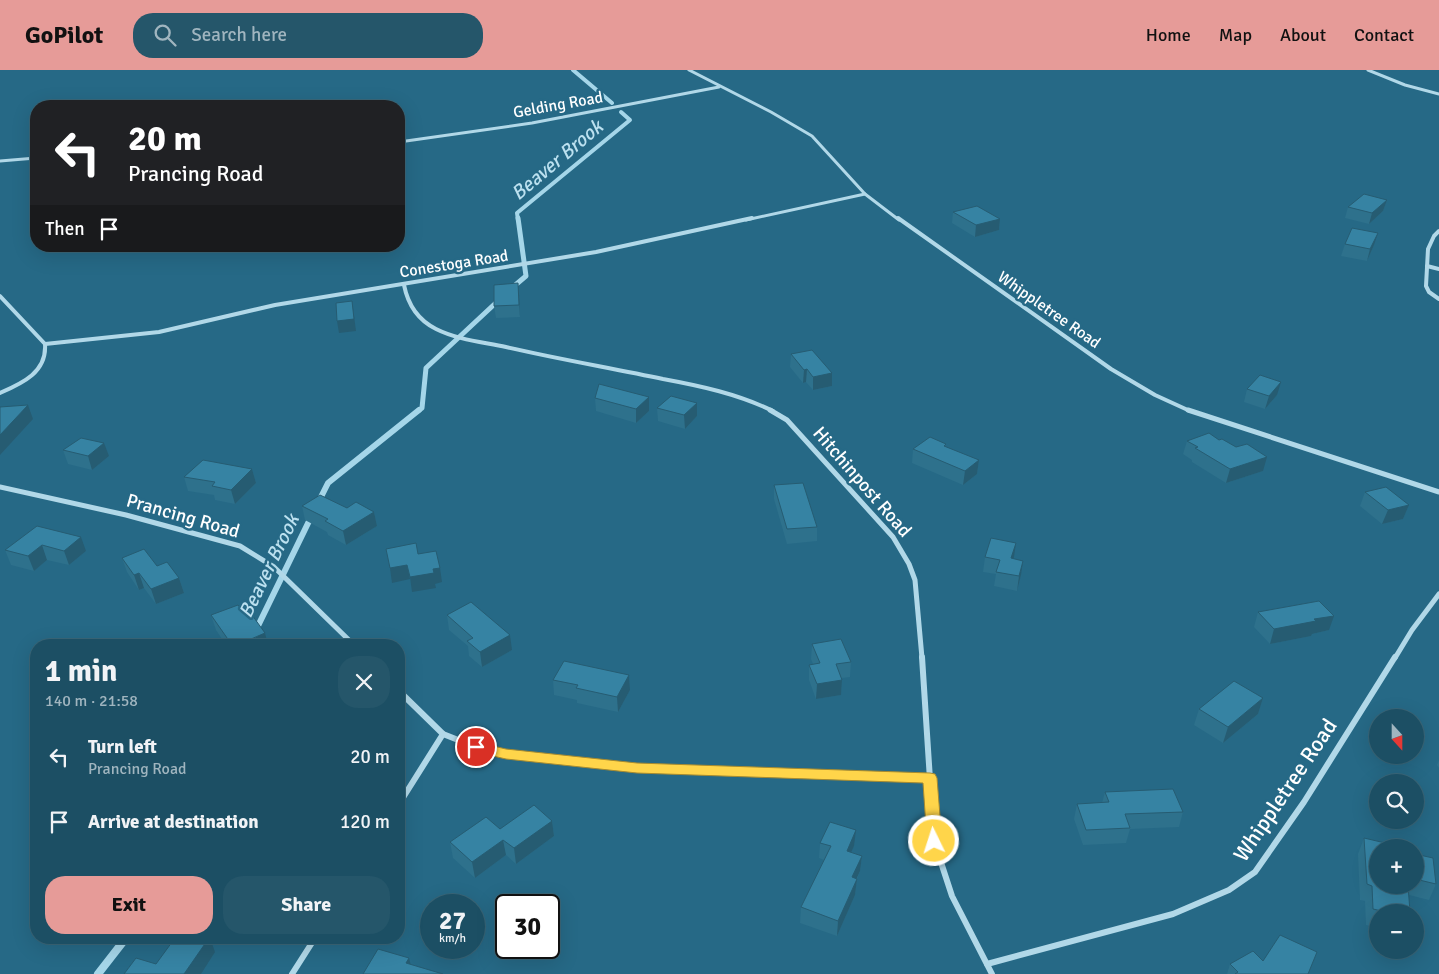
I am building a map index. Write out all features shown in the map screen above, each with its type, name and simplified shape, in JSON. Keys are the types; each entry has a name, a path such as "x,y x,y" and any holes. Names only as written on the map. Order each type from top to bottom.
{"street":[{"name":"Whippletree Road","path":"689,70 771,112 812,136 865,194 933,245 1111,369 1155,395 1196,414 1439,492"},
{"path":"1368,70 1405,85 1439,94"},
{"name":"Gelding Road","path":"405,141 532,123 720,87"},
{"path":"0,161 30,158"},
{"name":"Conestoga Road","path":"45,344 159,332 275,305 596,252 865,194"},
{"path":"1439,231 1434,235 1428,246 1426,286 1429,292 1439,299"},
{"path":"1427,266 1439,269"},
{"name":"Hitchinpost Road","path":"404,285 406,298 412,310 430,326 442,332 728,394 759,404 787,420 893,537 910,564 914,580 921,637 934,841 952,896 992,974"},
{"path":"0,296 45,344 46,358 36,373 0,393"},
{"name":"Prancing Road","path":"0,487 126,515 240,546 274,567 348,639"},
{"name":"Whippletree Road","path":"988,964 1173,914 1229,890 1255,872 1304,802 1352,722 1412,630 1439,594"},
{"path":"405,697 443,734 476,747 506,754 637,768 930,778"},
{"path":"405,794 443,734"},
{"path":"292,974 311,944"}],"building":[{"path":"1364,194 1387,200 1372,213 1348,207"},
{"path":"977,206 1000,219 976,225 953,212"},
{"path":"1352,228 1378,233 1370,249 1345,244"},
{"path":"518,283 519,305 494,306 494,285"},
{"path":"352,301 354,319 337,321 336,303"},
{"path":"812,350 832,373 813,377 807,369 804,370 791,354"},
{"path":"1260,375 1281,382 1269,396 1247,389"},
{"path":"599,384 649,397 636,409 595,398"},
{"path":"671,396 697,403 684,415 657,408"},
{"path":"28,405 0,435 0,407"},
{"path":"1209,433 1219,440 1222,439 1236,447 1247,444 1267,457 1230,469 1195,448 1198,447 1187,441"},
{"path":"930,437 946,444 944,446 979,460 965,471 913,449"},
{"path":"81,438 104,443 88,456 63,450"},
{"path":"203,460 252,469 231,490 212,486 215,482 184,477"},
{"path":"803,483 817,527 787,529 774,485"},
{"path":"1386,487 1409,505 1388,510 1365,492"},
{"path":"320,495 347,508 356,502 374,512 343,531 325,521 328,519 302,506"},
{"path":"37,526 81,537 64,551 42,545 28,556 5,550"},
{"path":"991,538 1016,543 1011,558 1023,561 1019,576 996,572 1000,560 985,557"},
{"path":"416,543 418,554 436,551 440,568 433,569 434,573 410,577 407,565 390,568 386,549"},
{"path":"144,549 157,566 167,562 179,578 151,589 139,573 134,575 122,558"},
{"path":"1319,601 1334,616 1274,629 1258,612"},
{"path":"471,602 510,635 480,652 467,641 473,638 447,615"},
{"path":"238,605 247,617 252,615 265,633 251,639 228,639 211,615"},
{"path":"841,639 851,662 836,664 842,680 817,684 809,665 820,663 812,644"},
{"path":"564,661 629,675 617,697 576,688 578,685 553,680"},
{"path":"1234,681 1263,698 1228,727 1199,709"},
{"path":"1173,789 1183,812 1125,814 1130,828 1086,830 1077,804 1109,802 1105,792"},
{"path":"534,805 552,821 514,848 503,840 472,862 450,842 486,817 500,829"},
{"path":"830,822 856,830 847,851 862,856 852,877 857,879 838,921 801,907 831,846 820,843"},
{"path":"1364,838 1369,839 1369,885 1367,884"},
{"path":"1424,856 1433,858 1436,884 1424,881"},
{"path":"1372,894 1409,894 1409,904 1373,904"},
{"path":"1280,935 1317,952 1308,974 1235,974 1238,972 1230,964 1253,951 1263,961"},
{"path":"171,944 205,944 184,974 124,974 136,958 156,964"},
{"path":"378,949 409,958 406,963 443,974 363,974"}],"waterway":[{"name":"Beaver Brook","path":"573,70 612,103"},
{"name":"Beaver Brook","path":"518,220 517,213 630,120 621,112"},
{"name":"Beaver Brook","path":"513,287 526,276 518,218"},
{"name":"Beaver Brook","path":"418,411 422,408 426,368 500,299"},
{"name":"Beaver Brook","path":"319,501 328,483 419,410"},
{"name":"Beaver Brook","path":"254,639 256,630 312,515"},
{"name":"Beaver Brook","path":"98,974 121,944"}],"route":[{"path":"476,747 506,754 637,768 930,778 934,841"}]}
